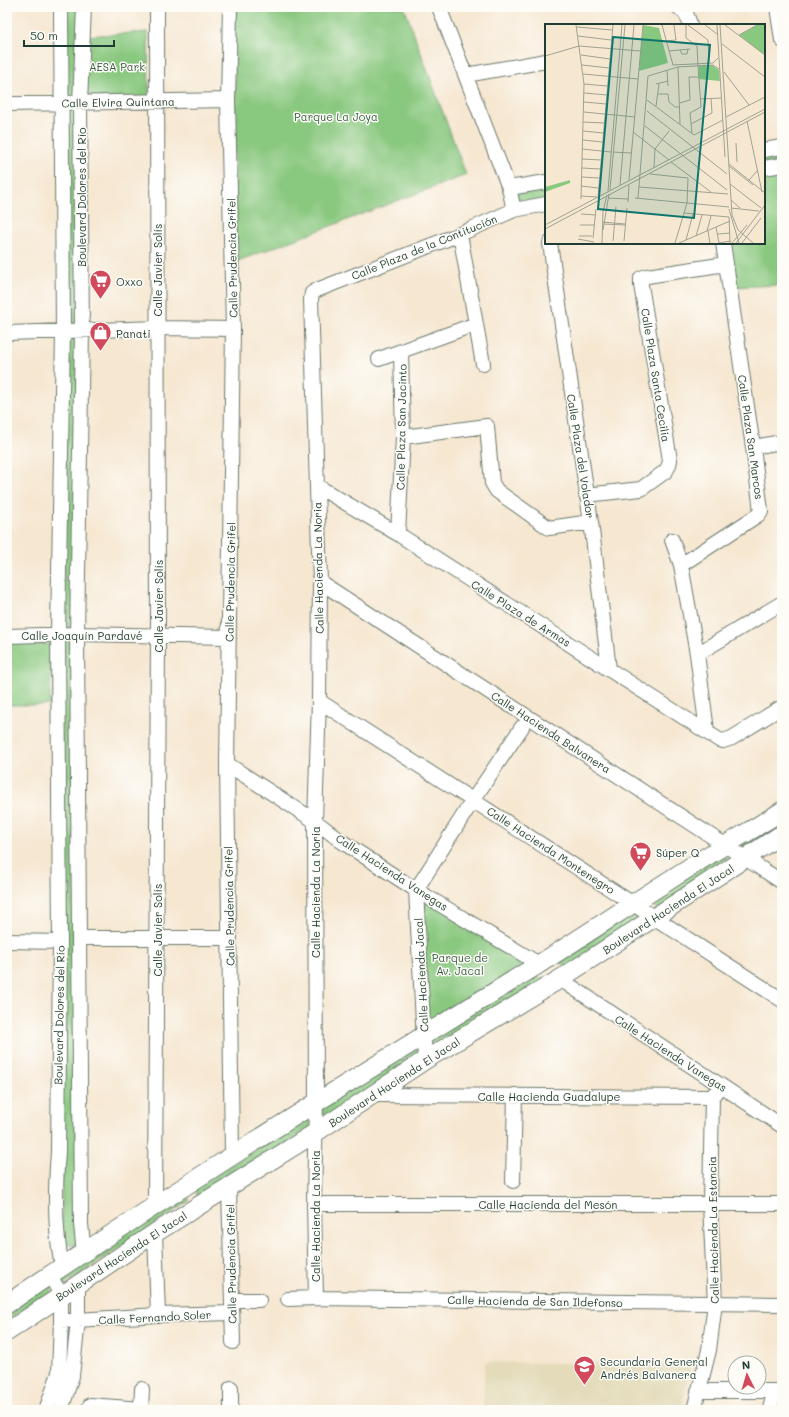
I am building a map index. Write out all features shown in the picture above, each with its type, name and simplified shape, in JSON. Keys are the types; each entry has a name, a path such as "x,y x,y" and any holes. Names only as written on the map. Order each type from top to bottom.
{"main road":[{"name":"Boulevard Hacienda El Jacal","path":"7,1304 56,1270 84,1254 156,1205 316,1102 539,964 633,903 782,810"},
{"name":"Boulevard Hacienda El Jacal","path":"7,1332 155,1233 315,1133 425,1060 560,979 782,834"},
{"path":"190,1183 200,1205"}],"street":[{"name":"Boulevard Dolores del Río","path":"61,7 60,102 63,331 58,634 60,942 58,1152 55,1210 58,1249 56,1270 61,1295"},
{"name":"Boulevard Dolores del Río","path":"84,7 80,103 82,330 77,634 80,1150 81,1224 84,1254"},
{"name":"Calle Javier Solís","path":"156,1205 158,636 157,7"},
{"name":"Calle Prudencia Grifel","path":"230,7 228,100 233,329 227,764 232,1156"},
{"path":"439,7 509,188 514,210"},
{"path":"678,7 688,16 690,24"},
{"path":"777,7 782,40"},
{"path":"466,75 545,61"},
{"name":"Calle Elvira Quintana","path":"7,104 228,100"},
{"path":"765,150 782,147"},
{"path":"765,168 782,165"},
{"path":"509,188 545,182"},
{"name":"Calle Plaza de la Contitución","path":"317,486 312,294 317,290 460,234 514,210 545,209"},
{"path":"460,234 483,364"},
{"name":"Calle Plaza del Volador","path":"550,244 591,522 609,669"},
{"name":"Calle Plaza San Marcos","path":"681,565 758,515 761,511 723,244"},
{"name":"Calle Plaza Santa Cecilia","path":"586,495 641,489 666,471 669,465 670,460 642,293 641,278 726,264"},
{"name":"Calle Plaza San Jacinto","path":"398,534 403,437 401,351 476,324"},
{"path":"7,333 158,328 233,329"},
{"path":"379,359 401,351"},
{"path":"403,437 488,426 492,484 496,491 549,528 591,522"},
{"path":"753,447 782,442"},
{"name":"Calle Plaza de Armas","path":"317,486 398,534 723,741 732,738 782,707"},
{"name":"Calle Hacienda La Noria","path":"316,1298 314,1204 316,1102 315,821 319,701 320,582 317,486"},
{"path":"60,506 79,508"},
{"path":"672,540 681,565 697,654 707,731"},
{"name":"Calle Hacienda Balvanera","path":"320,582 782,882"},
{"path":"697,654 782,603"},
{"name":"Calle Joaquín Pardavé","path":"7,636 77,634 229,637"},
{"name":"Calle Hacienda Montenegro","path":"319,701 656,917 782,1000"},
{"path":"58,711 78,711"},
{"path":"416,890 473,800 522,727"},
{"name":"Calle Hacienda Vanegas","path":"227,764 315,821 341,841 416,890 539,964"},
{"path":"59,877 79,878"},
{"name":"Calle Hacienda Jacal","path":"416,890 425,1060"},
{"path":"79,938 230,938"},
{"path":"7,941 60,942"},
{"name":"Calle Hacienda Vanegas","path":"560,979 716,1091 782,1126"},
{"name":"Calle Hacienda Guadalupe","path":"372,1095 516,1095 716,1091"},
{"name":"Calle Hacienda La Estancia","path":"694,1410 709,1350 715,1303 710,1205 716,1091"},
{"path":"513,1181 516,1095"},
{"path":"58,1152 80,1150"},
{"name":"Calle Prudencia Grifel","path":"229,1187 233,1342"},
{"name":"Calle Hacienda del Mesón","path":"314,1204 782,1204"},
{"path":"155,1233 158,1315"},
{"path":"61,1410 72,1376 78,1321 78,1284"},
{"path":"46,1410 59,1373 61,1295"},
{"name":"Calle Hacienda de San Ildefonso","path":"288,1299 316,1298 782,1304"},
{"path":"232,1307 260,1300"},
{"name":"Calle Fernando Soler","path":"61,1321 158,1315 232,1307"},
{"path":"231,1388 231,1410"},
{"path":"90,1404 141,1409 142,1389"},
{"path":"698,1391 778,1391 770,1410"}],"shaded area":[{"name":"Secundaria General Andrés Balvanera","path":"485,1362 690,1365 681,1410 483,1410"}],"green space":[{"path":"64,7 81,7 78,100 64,98"},
{"name":"Parque La Joya","path":"235,7 404,7 466,175 235,262"},
{"name":"AESA Park","path":"148,32 149,98 85,97 86,36"},
{"path":"64,107 76,107 79,325 67,326"},
{"path":"782,150 782,163 765,166 765,152"},
{"path":"782,170 782,285 732,287 725,244 765,244 765,172"},
{"path":"545,185 545,200 517,203 517,188"},
{"path":"66,334 79,334 73,630 63,630"},
{"path":"61,638 73,638 77,1244 62,1247"},
{"path":"7,642 52,644 50,705 7,705"},
{"path":"782,815 782,830 748,852 739,843"},
{"path":"721,855 733,862 659,910 648,902"},
{"name":"Parque de Av. Jacal","path":"424,898 527,963 426,1030"},
{"path":"629,913 642,921 569,968 559,961"},
{"path":"534,975 548,983 316,1130 317,1107"},
{"path":"312,1114 310,1128 199,1198 197,1196 195,1188"},
{"path":"188,1193 189,1201 61,1287 59,1286 60,1273"},
{"path":"51,1280 52,1293 7,1319 7,1310"}],"place":[{"name":"Oxxo","path":"101,300"},
{"name":"Panati","path":"100,352"},
{"name":"Súper Q","path":"641,872"},
{"name":"Secundaria General Andrés Balvanera","path":"585,1386"}]}
